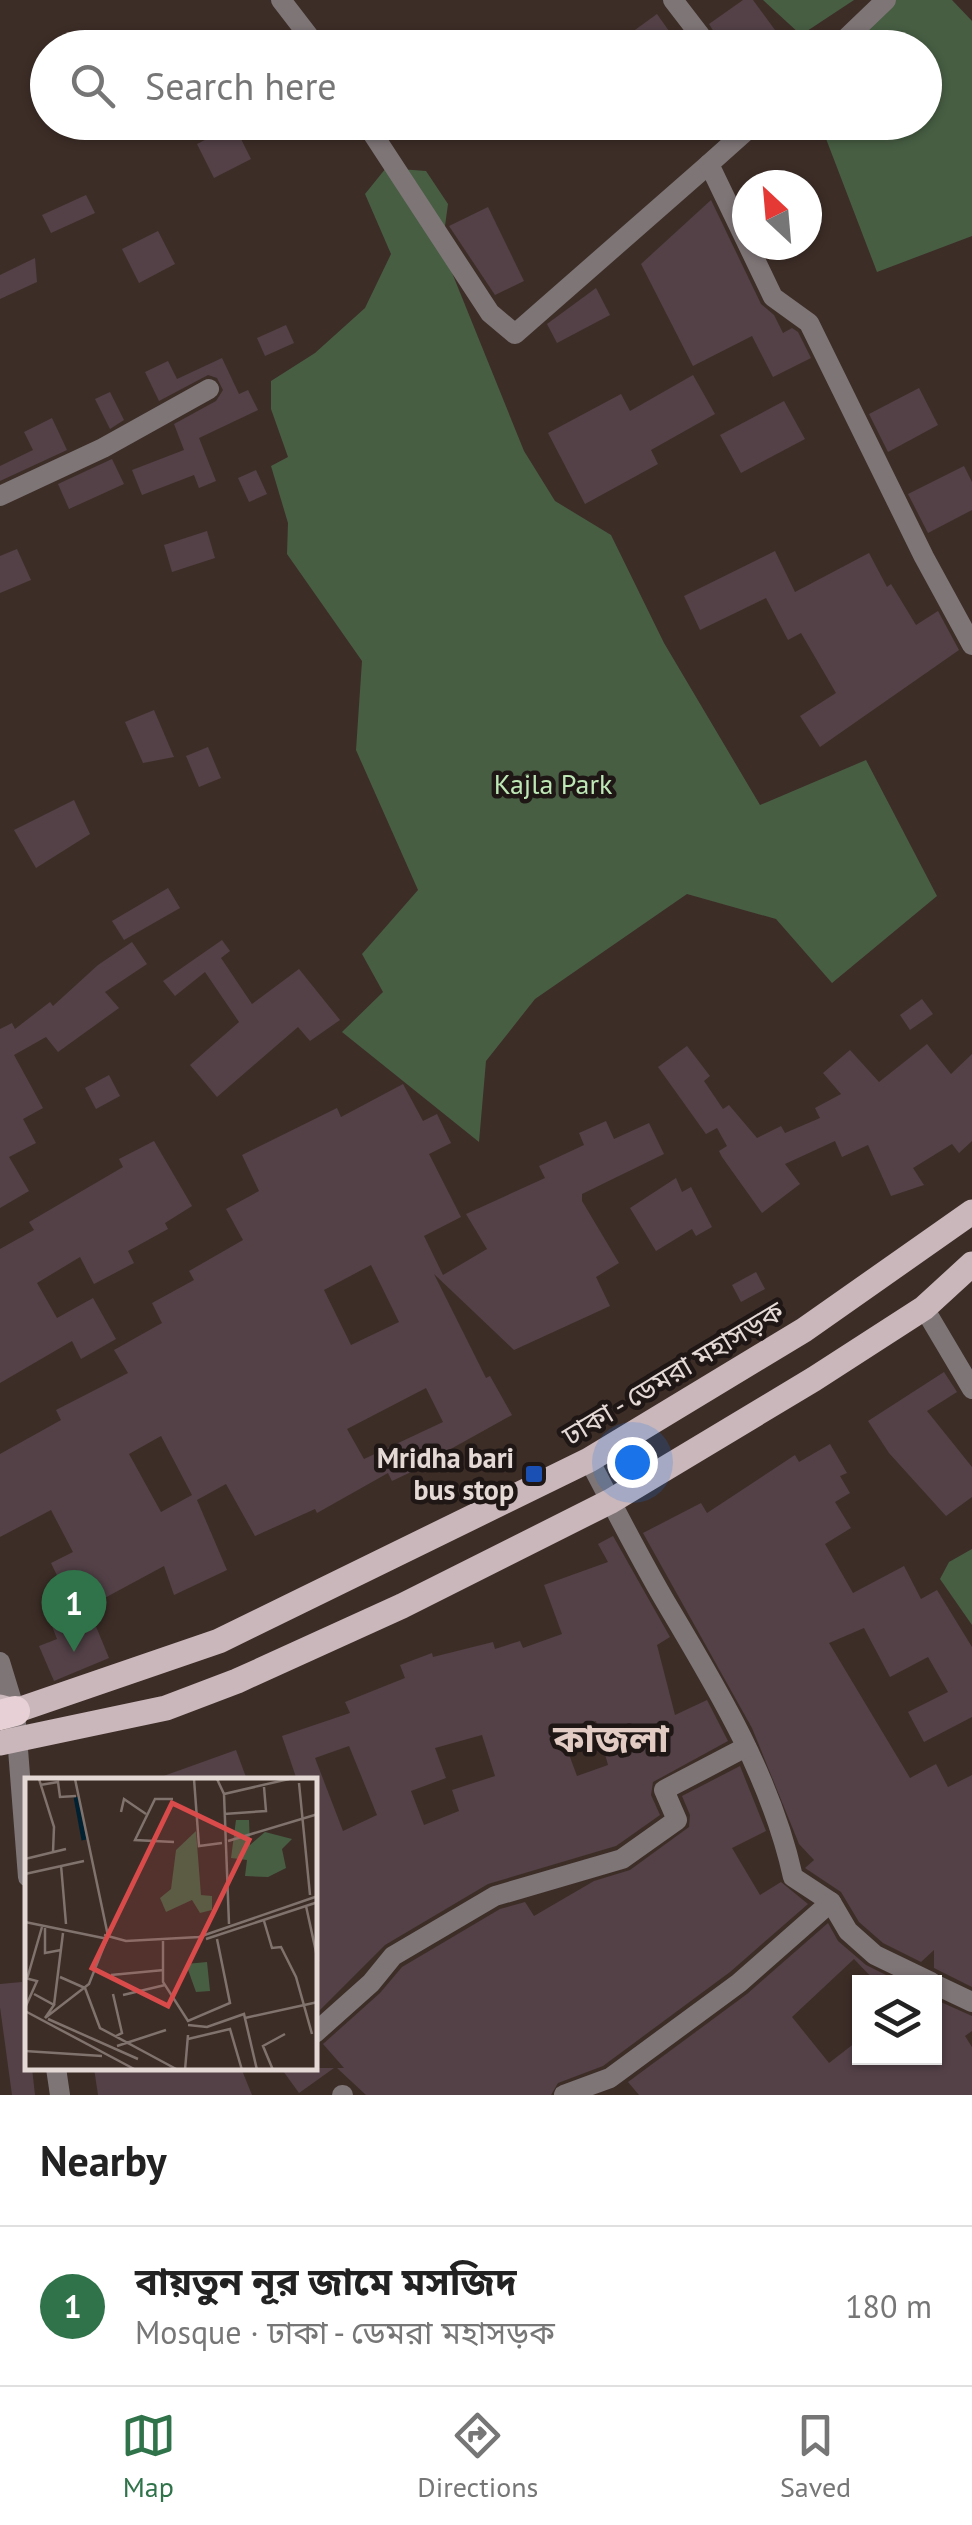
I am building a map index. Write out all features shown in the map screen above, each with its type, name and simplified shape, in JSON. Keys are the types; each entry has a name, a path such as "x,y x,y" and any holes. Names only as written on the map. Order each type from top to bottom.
{"main road":[{"name":"ঢাকা - ডেমরা মহাসড়ক","path":"7,1723 218,1642 590,1460 804,1330 972,1212"},
{"path":"7,1723 166,1708 237,1682 402,1606 611,1501 924,1308 972,1264"},
{"path":"563,1473 587,1513"},
{"path":"218,1642 237,1682"}],"street":[{"path":"282,0 304,30"},
{"path":"673,0 696,30"},
{"path":"855,30 886,0"},
{"path":"378,140 490,313 515,334 736,140"},
{"path":"709,164 732,211"},
{"path":"755,260 773,298 809,323 924,558 972,645"},
{"path":"0,496 103,448 209,389"},
{"path":"924,1308 972,1389"},
{"path":"590,1460 710,1672 784,1833 793,1877 831,1902 848,1931 875,1955 916,1975"},
{"path":"0,1662 25,1855"},
{"path":"318,2030 371,1983 392,1956 494,1896 622,1859 677,1820 664,1790 746,1748"},
{"path":"564,2095 610,2078 739,1983 831,1902"},
{"path":"942,1987 972,2002"},
{"path":"56,2070 60,2095"}],"green space":[{"path":"763,0 854,0 809,30 796,30"},
{"path":"886,0 952,0 972,21 972,236 877,272 827,140 942,140 942,30 862,30"},
{"name":"Kajla Park","path":"386,168 426,171 448,204 442,248 524,451 555,501 611,535 664,643 760,805 866,760 937,896 832,983 776,919 687,894 535,999 486,1061 479,1142 342,1032 383,992 362,954 418,890 356,750 362,661 287,554 288,523 271,466 288,457 271,409 271,381 315,353 365,308 391,254 365,194"},
{"path":"972,1549 972,1625 940,1579 949,1562"}],"building":[{"path":"743,0 753,0 775,30 713,30 709,24"},
{"path":"657,14 668,30 635,30"},
{"path":"205,140 242,140 251,159 214,178 197,144"},
{"path":"86,195 95,213 51,233 42,215"},
{"path":"711,200 732,244 732,260 740,260 761,304 774,315 783,333 792,328 798,332 811,358 773,377 752,336 693,366 641,264"},
{"path":"488,207 524,281 495,295 449,226"},
{"path":"158,231 175,264 139,283 122,249"},
{"path":"35,258 37,282 0,299 0,275"},
{"path":"596,288 610,315 557,343 547,324"},
{"path":"286,325 294,343 265,356 257,338"},
{"path":"222,358 239,394 248,390 258,410 199,438 216,481 199,488 194,475 142,495 132,470 184,450 174,424 216,401 223,390 217,378 208,375 159,401 145,372 168,361 177,379"},
{"path":"693,375 715,414 651,450 658,464 585,504 548,433 621,394 630,411"},
{"path":"919,388 938,425 888,452 869,414"},
{"path":"110,392 124,420 110,429 95,399"},
{"path":"784,401 805,439 741,473 720,435"},
{"path":"52,418 67,450 0,481 0,466 33,450 24,432"},
{"path":"112,459 124,484 69,509 58,484"},
{"path":"964,466 972,482 972,510 928,533 908,494"},
{"path":"256,470 267,494 249,502 238,478"},
{"path":"207,531 215,558 172,572 164,545"},
{"path":"17,549 31,580 0,593 0,556"},
{"path":"775,551 795,592 869,553 887,587 891,584 916,625 938,611 959,650 820,747 800,716 836,693 801,633 788,640 766,598 700,630 684,596"},
{"path":"154,710 174,757 143,763 125,722"},
{"path":"208,747 221,778 199,787 186,756"},
{"path":"74,800 90,834 36,868 14,830"},
{"path":"168,888 180,908 124,940 112,921"},
{"path":"222,940 230,951 221,958 252,1004 299,969 340,1020 310,1041 298,1027 217,1097 190,1065 239,1022 205,972 175,996 163,981"},
{"path":"132,942 147,964 105,992 119,1008 58,1052 46,1037 14,1055 43,1108 23,1119 36,1143 9,1157 29,1191 0,1208 0,1029 12,1023 15,1029 50,1002 53,1006 98,965"},
{"path":"922,999 933,1014 910,1030 900,1015"},
{"path":"927,1044 951,1074 972,1054 972,1141 959,1153 952,1144 913,1168 924,1185 891,1196 868,1145 842,1157 835,1141 785,1164 800,1184 762,1213 722,1157 719,1151 727,1146 717,1128 706,1134 658,1067 687,1046 710,1076 704,1081 723,1109 729,1105 757,1138 781,1126 785,1133 820,1118 815,1108 841,1094 823,1073 850,1050 879,1082"},
{"path":"109,1075 120,1096 96,1109 85,1088"},
{"path":"403,1084 423,1121 437,1114 451,1143 429,1154 461,1217 424,1236 443,1275 487,1249 466,1214 545,1178 539,1166 584,1145 579,1133 606,1121 614,1139 649,1123 664,1154 582,1194 582,1201 619,1263 596,1277 610,1306 514,1350 434,1274 486,1378 490,1376 512,1415 440,1455 441,1458 392,1481 388,1473 317,1513 315,1509 255,1536 226,1484 197,1500 227,1570 174,1595 164,1566 88,1607 109,1658 54,1681 39,1646 57,1639 44,1606 67,1596 51,1563 73,1552 51,1510 0,1537 0,1454 61,1420 56,1410 128,1373 114,1350 162,1323 152,1303 194,1280 189,1271 243,1240 226,1209 259,1191 242,1155 337,1108 341,1117","holes":["371,1265 399,1322 351,1345 324,1290","426,1388 443,1422 364,1459 347,1429","161,1436 192,1495 161,1512 129,1454"]},
{"path":"154,1141 192,1206 165,1223 168,1229 128,1251 134,1263 94,1284 80,1257 37,1283 57,1318 93,1298 116,1339 81,1359 72,1341 0,1383 0,1249 34,1230 29,1222 123,1167 119,1159"},
{"path":"676,1178 682,1192 691,1187 712,1227 696,1236 692,1229 656,1251 630,1208"},
{"path":"756,1272 765,1289 741,1302 732,1285"},
{"path":"944,1372 957,1392 927,1411 972,1467 972,1497 946,1516 889,1453 868,1421"},
{"path":"830,1444 847,1473 840,1476 850,1493 835,1502 851,1528 825,1544 853,1593 904,1566 921,1599 937,1590 972,1647 972,1717 924,1742 908,1712 948,1692 928,1657 890,1677 864,1628 829,1643 910,1778 936,1764 948,1787 972,1775 972,1987 934,1968 934,1950 921,1962 883,1943 859,1922 841,1892 805,1868 814,1860 799,1844 752,1728 643,1533 701,1503 707,1513 795,1455 799,1462"},
{"path":"613,1536 670,1637 657,1645 675,1715 707,1700 728,1741 653,1782 651,1795 660,1815 616,1846 488,1884 385,1945 318,2012 318,1778 296,1778 282,1736 350,1713 345,1702 405,1678 400,1665 432,1653 433,1657 493,1642 495,1649 520,1641 523,1648 562,1634 544,1585 608,1562 598,1544","holes":["596,1721 608,1765 577,1776 561,1733","482,1735 495,1776 452,1790 459,1811 424,1825 411,1791 446,1778 435,1748","349,1746 377,1815 343,1831 315,1758"]},
{"path":"236,1750 246,1778 158,1778"},
{"path":"740,1766 766,1831 732,1848 760,1895 781,1882 808,1904 730,1972 603,2066 558,2083 551,2095 366,2095 337,2068 344,2068 323,2044 380,1993 402,1967 500,1909 525,1902 534,1916 594,1881 630,1870 689,1827 690,1815 682,1796"},
{"path":"828,1923 838,1941 866,1965 886,1975 869,1975 854,1959 792,2017 829,2063 852,2045 852,2065 942,2065 942,2003 972,2016 972,2031 965,2036 972,2047 972,2095 639,2095 628,2082 747,1994"},
{"path":"22,1982 25,2070 32,2070 35,2095 12,2095 0,1984"},
{"path":"334,2068 299,2093 282,2070"},
{"path":"94,2070 242,2070 252,2095 98,2095"}],"place":[{"name":"Mridha bari bus stop","path":"534,1474"},
{"name":"বায়তুন নূর জামে মসজিদ","path":"74,1652"}],"district":[{"name":"কাজলা","path":"611,1739"}]}
